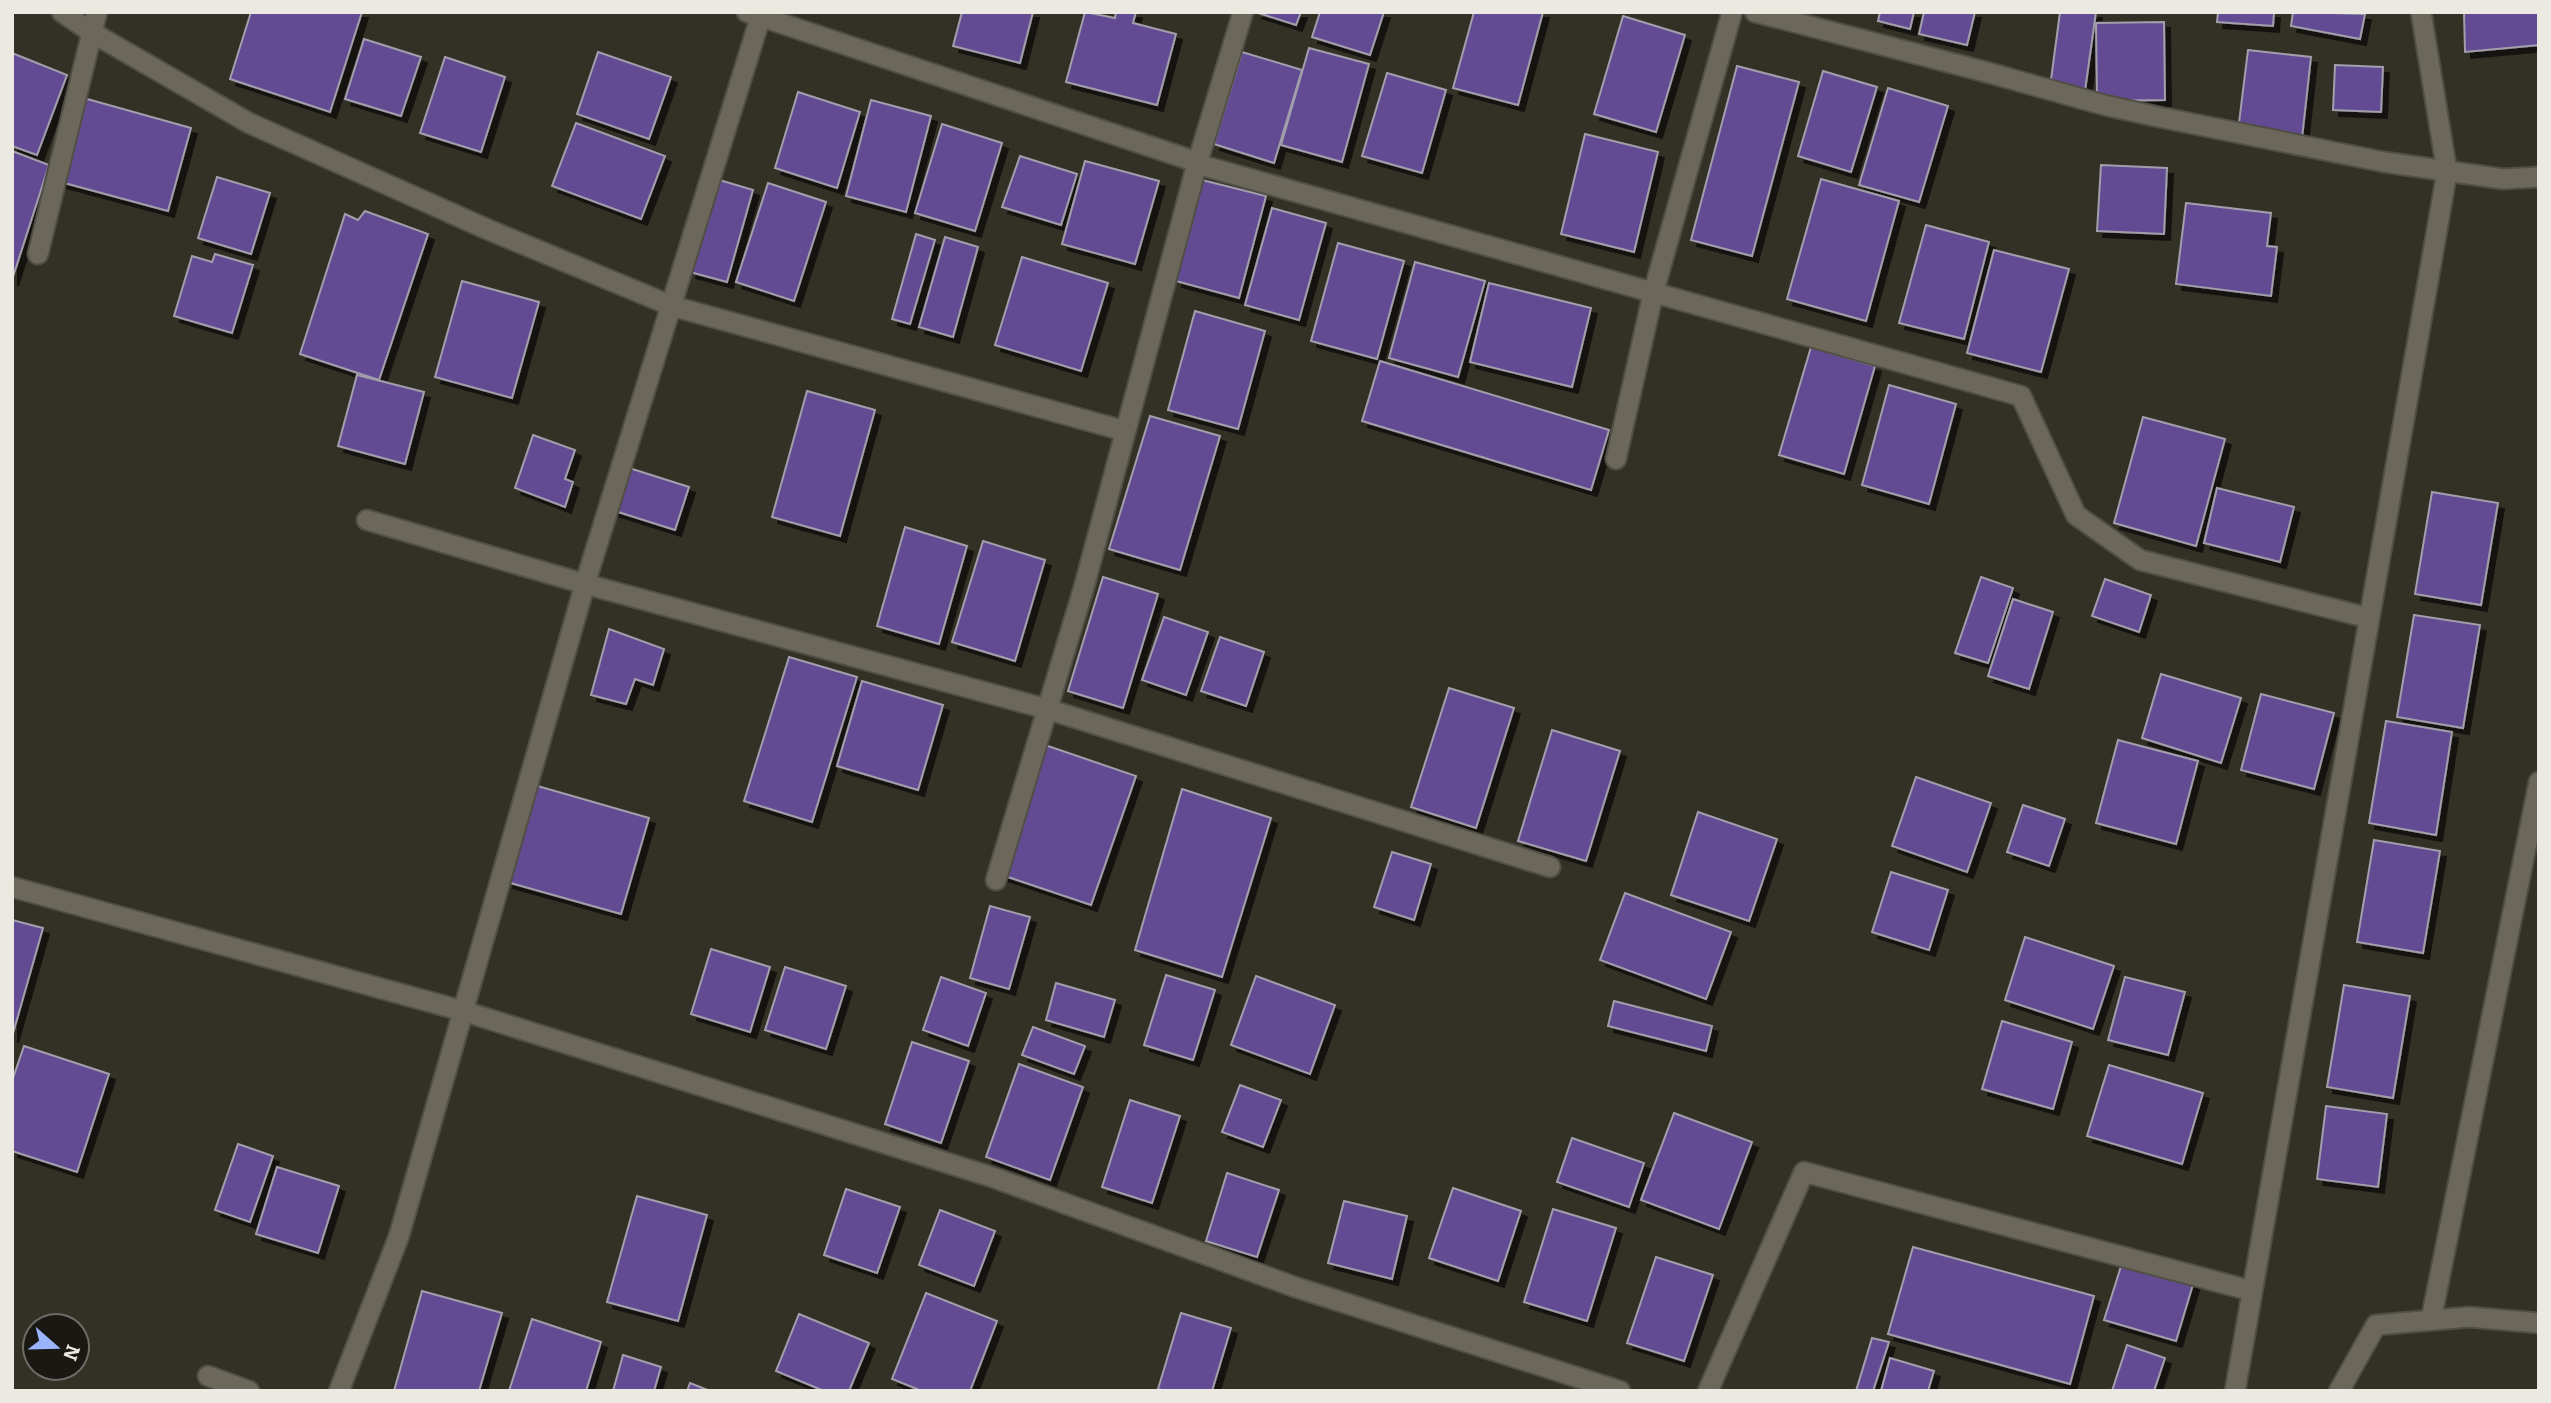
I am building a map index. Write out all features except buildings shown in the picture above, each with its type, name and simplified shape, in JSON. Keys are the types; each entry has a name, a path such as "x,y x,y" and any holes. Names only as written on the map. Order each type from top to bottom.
{"street":[{"path":"61,12 249,123 489,230 672,306 1125,431"},
{"path":"37,254 97,12"},
{"path":"996,880 1084,587 1197,164 1243,12"},
{"path":"1616,459 1653,294 1732,12"},
{"path":"1755,12 2104,105 2384,162 2503,179 2539,177"},
{"path":"2235,1391 2446,172 2421,12"},
{"path":"339,1391 398,1236 585,584 672,306 756,14 1197,164 2021,396 2076,515 2140,560 2369,618"},
{"path":"367,520 585,584 1047,709 1550,867"},
{"path":"2431,1320 2539,782"},
{"path":"12,887 463,1011 992,1177 1295,1287 1620,1391"},
{"path":"1708,1391 1804,1172 2252,1291"},
{"path":"2339,1391 2376,1325 2469,1317 2539,1324"},
{"path":"208,1376 249,1391"}]}
